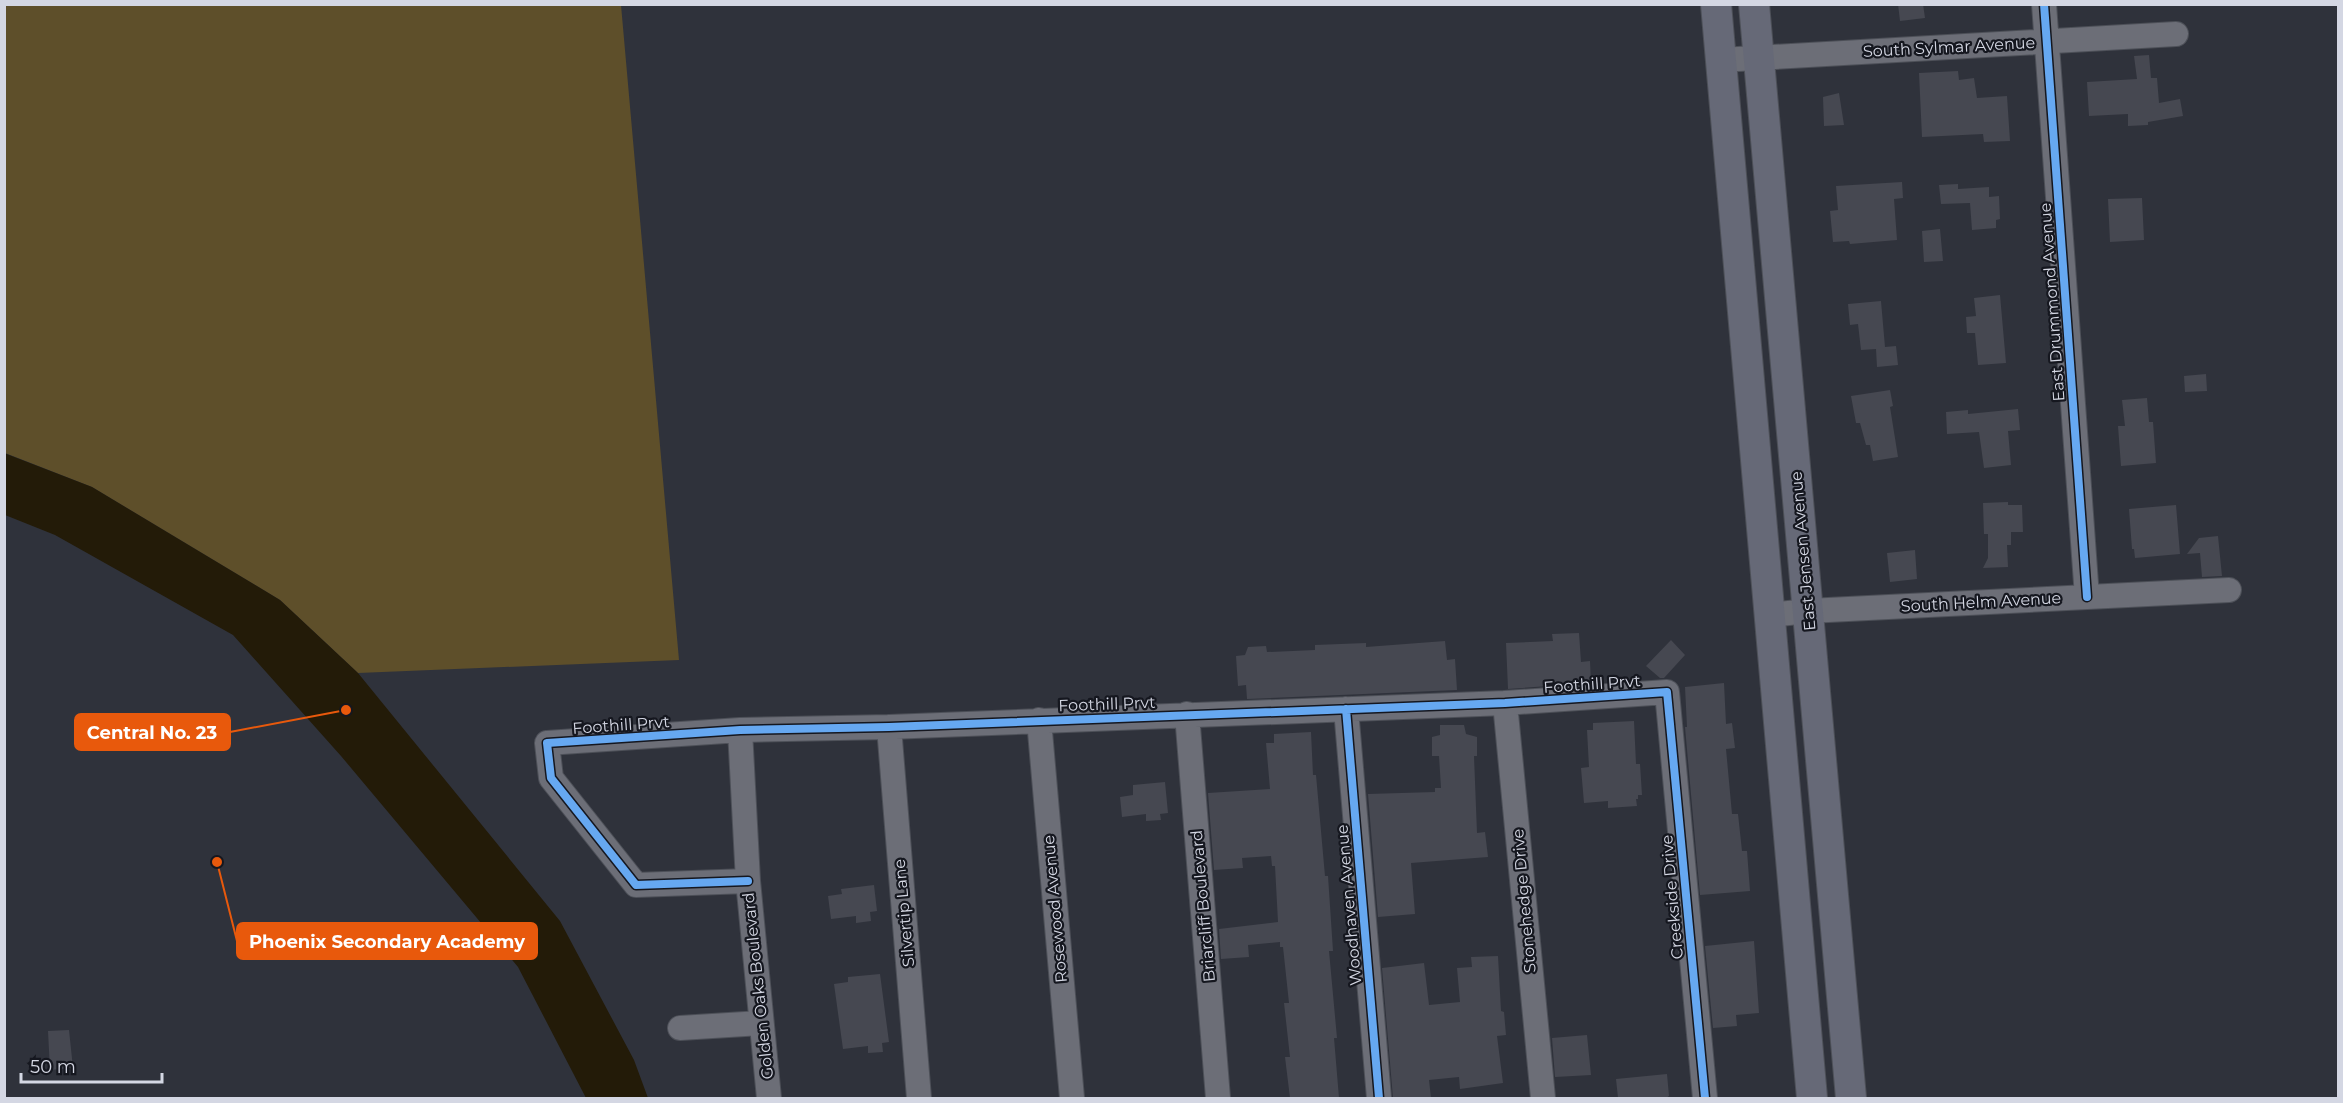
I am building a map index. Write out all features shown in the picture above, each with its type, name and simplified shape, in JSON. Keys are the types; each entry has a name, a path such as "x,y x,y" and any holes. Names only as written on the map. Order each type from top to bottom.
{"main road":[{"path":"1716,4 1812,1098"},
{"name":"East Jensen Avenue","path":"1754,4 1851,1098"}],"street":[{"name":"East Drummond Avenue","path":"2044,4 2087,597"},
{"name":"South Sylmar Avenue","path":"1721,60 2176,34"},
{"name":"South Helm Avenue","path":"1770,615 1808,611 2229,590"},
{"name":"Foothill Prvt","path":"748,881 636,885 551,778 547,743 740,730 889,727 1505,703 1667,692"},
{"name":"Creekside Drive","path":"1667,692 1705,1098"},
{"name":"Stonehedge Drive","path":"1505,703 1543,1098"},
{"name":"Woodhaven Avenue","path":"1346,709 1379,1098"},
{"name":"Briarcliff Boulevard","path":"1187,714 1218,1098"},
{"name":"Rosewood Avenue","path":"1039,720 1072,1098"},
{"name":"Silvertip Lane","path":"889,727 919,1098"},
{"name":"Golden Oaks Boulevard","path":"740,730 748,881 769,1098"},
{"path":"680,1028 761,1023"}],"shaded area":[{"path":"4,5 621,5 679,660 358,673 280,600 92,487 5,453"},
{"path":"4,453 92,487 280,600 358,673 560,921 634,1060 648,1098 586,1098 518,967 341,756 233,635 55,535 5,515"}],"building":[{"path":"1898,4 1923,4 1925,18 1900,21"},
{"path":"2149,55 2151,78 2157,78 2159,103 2180,99 2183,116 2148,122 2148,125 2128,126 2128,114 2089,116 2087,82 2137,79 2134,56"},
{"path":"1958,71 1959,80 1974,78 1977,98 2007,96 2010,141 1984,142 1983,134 1922,137 1919,73"},
{"path":"1839,93 1844,125 1824,126 1823,97"},
{"path":"1902,182 1903,198 1894,199 1897,240 1850,244 1849,241 1833,242 1830,211 1838,210 1836,186"},
{"path":"1958,184 1958,189 1989,187 1989,197 1999,196 2000,219 1996,220 1996,228 1972,230 1970,203 1941,204 1939,185"},
{"path":"2142,198 2144,240 2110,242 2108,199"},
{"path":"1940,229 1943,261 1924,262 1922,231"},
{"path":"2000,295 2006,363 1978,365 1975,333 1967,333 1966,317 1976,316 1974,298"},
{"path":"1881,301 1885,347 1896,346 1898,365 1877,367 1876,349 1861,350 1858,324 1850,325 1848,304"},
{"path":"2206,374 2207,391 2185,392 2184,376"},
{"path":"1890,390 1893,406 1890,407 1898,457 1873,461 1870,445 1866,445 1860,423 1856,423 1851,396"},
{"path":"2147,398 2149,422 2153,422 2156,463 2121,466 2118,426 2125,426 2122,400"},
{"path":"2018,409 2020,430 2008,431 2011,465 1984,468 1979,432 1947,434 1946,412 1968,410 1968,414"},
{"path":"2008,502 2008,505 2022,505 2023,532 2011,532 2011,545 2007,545 2008,567 1983,568 1988,558 1988,534 1984,534 1983,503"},
{"path":"2176,505 2180,554 2135,558 2134,549 2132,549 2129,509"},
{"path":"2218,536 2222,576 2202,577 2200,553 2187,554 2199,538"},
{"path":"1915,550 1917,579 1890,582 1887,553"},
{"path":"1579,633 1581,662 1590,661 1591,683 1508,689 1506,643 1553,641 1552,634"},
{"path":"1671,640 1685,655 1664,678 1660,678 1646,666"},
{"path":"1445,641 1447,660 1455,659 1457,690 1247,699 1246,685 1238,686 1236,656 1245,655 1248,647 1266,646 1267,652 1315,650 1315,645 1366,643 1366,647"},
{"path":"1724,683 1726,724 1732,723 1735,748 1726,749 1732,814 1738,814 1742,851 1747,851 1750,891 1700,895 1685,727 1687,727 1685,687"},
{"path":"1634,721 1636,764 1640,764 1642,795 1638,795 1636,799 1637,806 1608,808 1608,801 1584,803 1581,768 1589,767 1587,730 1593,730 1593,723"},
{"path":"1440,725 1464,725 1466,734 1477,737 1477,756 1474,756 1477,833 1485,832 1488,857 1411,863 1415,914 1378,917 1368,794 1435,792 1435,788 1441,788 1439,756 1432,756 1432,737 1440,735"},
{"path":"1311,732 1313,775 1316,775 1325,876 1328,876 1333,951 1329,951 1337,1038 1334,1038 1339,1098 1290,1098 1285,1057 1290,1057 1284,1003 1289,1003 1283,947 1280,947 1280,942 1248,945 1249,957 1221,959 1219,929 1278,922 1275,866 1272,866 1271,856 1242,858 1243,868 1214,870 1208,793 1270,789 1266,743 1274,743 1274,734"},
{"path":"1165,782 1168,813 1160,814 1161,820 1146,821 1146,814 1122,817 1120,797 1133,795 1133,785"},
{"path":"874,885 877,911 870,912 871,921 856,923 856,916 831,919 828,896 842,894 841,889"},
{"path":"1754,941 1759,1013 1736,1015 1737,1026 1713,1028 1705,946"},
{"path":"1498,956 1501,1011 1504,1012 1506,1035 1497,1036 1503,1083 1460,1089 1459,1077 1429,1080 1431,1098 1393,1098 1382,968 1424,963 1429,1005 1460,1002 1457,968 1472,967 1471,957"},
{"path":"880,974 889,1042 882,1043 883,1052 868,1053 868,1046 843,1049 834,984 848,982 848,977"},
{"path":"69,1030 73,1068 50,1070 48,1031"},
{"path":"1587,1035 1591,1075 1555,1077 1552,1038"},
{"path":"1667,1074 1669,1096 1666,1098 1618,1098 1616,1079"}],"cycle path":[{"path":"2044,4 2087,597"},
{"path":"748,881 636,885 551,778 547,743 740,730 889,727 1505,703 1667,692 1705,1098"},
{"path":"1346,709 1379,1098"}],"place":[{"name":"Central No. 23","path":"346,710"},
{"name":"Phoenix Secondary Academy","path":"217,862"}]}
